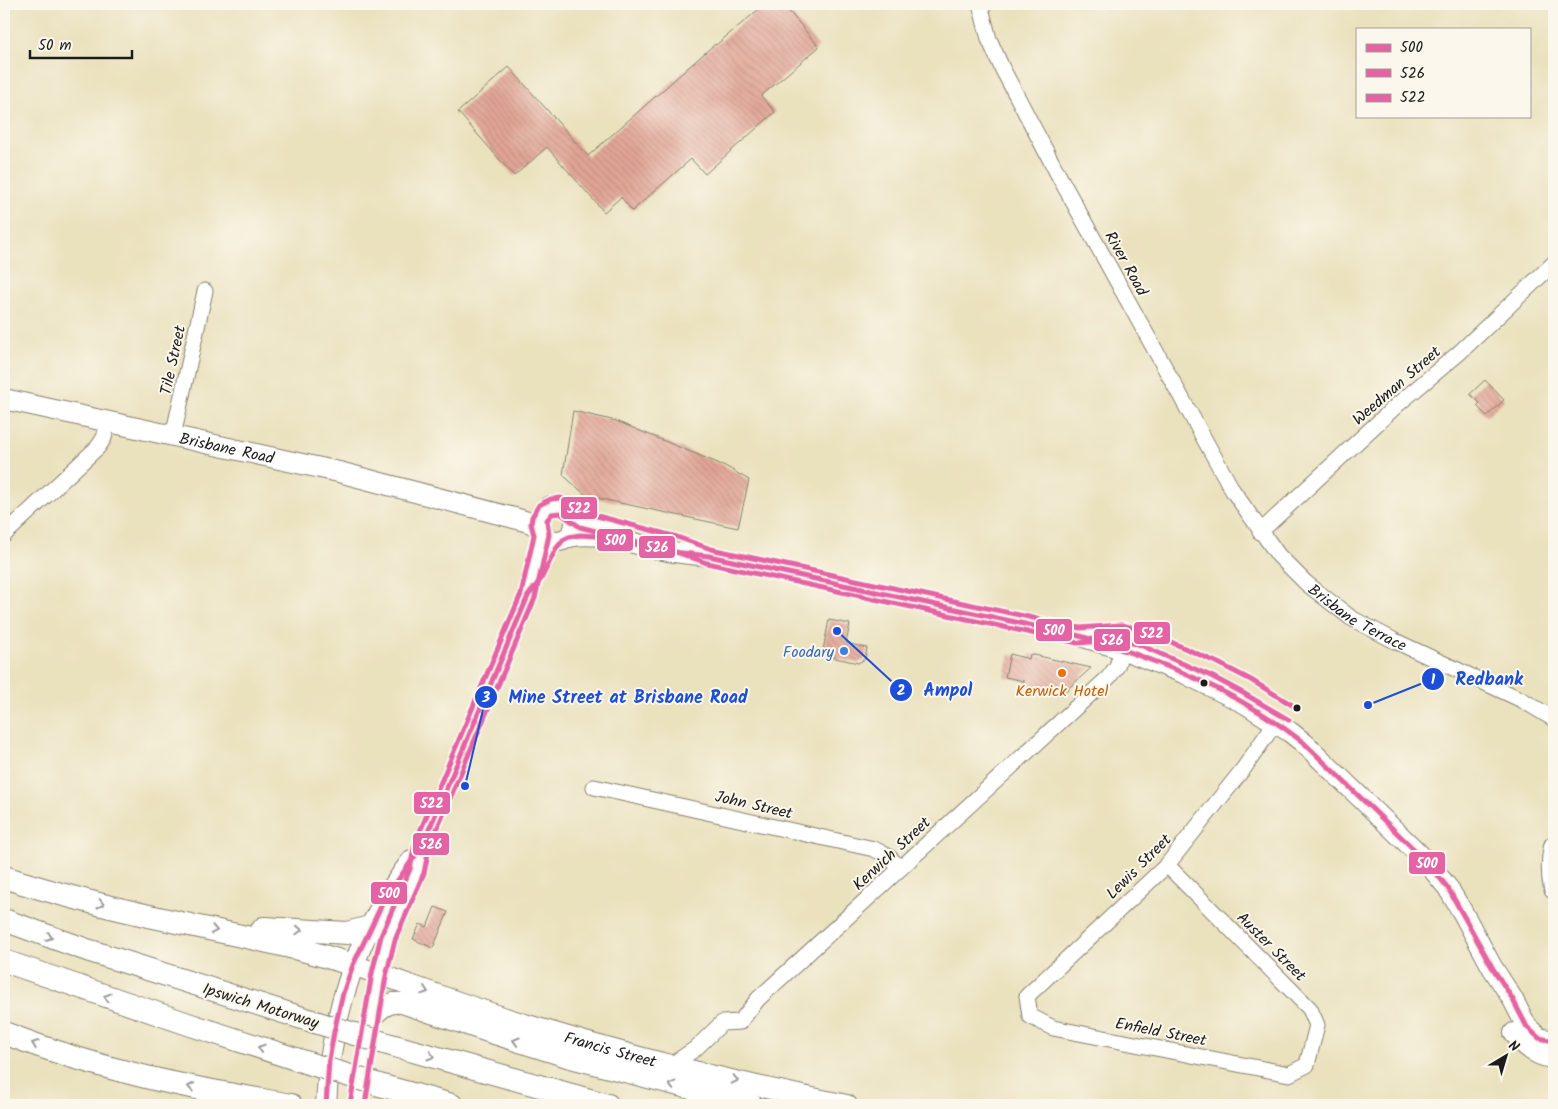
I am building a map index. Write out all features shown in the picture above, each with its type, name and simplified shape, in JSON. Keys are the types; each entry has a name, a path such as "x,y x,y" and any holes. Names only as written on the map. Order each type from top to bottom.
{"highway":[{"path":"4,877 70,897 255,938 353,965"},
{"name":"Ipswich Motorway","path":"4,920 87,950 315,1022 608,1105"},
{"path":"255,938 264,928 347,933 370,927"},
{"path":"4,961 191,1026 376,1084 452,1105"},
{"path":"4,1033 86,1061 139,1076 187,1087 291,1105"}],"main road":[{"name":"Brisbane Road","path":"4,399 339,472 524,520 540,531"},
{"name":"Brisbane Road","path":"448,500 546,507"},
{"path":"357,1105 379,974 388,938 417,871 422,846 528,596 540,531 539,517 546,507 552,505 566,507 574,517 575,525 556,550 541,579 528,596"},
{"path":"574,517 675,544 709,556"},
{"path":"540,531 552,541 580,535 596,536 674,552 709,556 1080,636 1122,649 1205,683 1246,704 1297,737 1426,860 1448,888 1527,1027 1539,1038 1554,1041"},
{"path":"326,1105 329,1060 334,1032 343,993 353,965 384,900 422,846"},
{"path":"1554,846 1552,877 1554,889"},
{"name":"Francis Street","path":"353,965 530,1026 670,1065 847,1105"},
{"path":"1492,967 1501,1002 1514,1033 1533,1050 1554,1058"},
{"name":"Francis Street","path":"371,1019 387,1005 394,1002 402,1003 568,1057 753,1105"}],"street":[{"name":"River Road","path":"980,4 989,39 1002,68 1060,178 1213,456 1260,532"},
{"name":"Weedman Street","path":"1260,532 1397,405 1459,353 1554,263"},
{"name":"Tile Street","path":"174,436 205,291"},
{"path":"4,535 98,447 104,438 108,422"},
{"name":"Brisbane Terrace","path":"1260,532 1278,556 1295,573 1351,618 1395,641 1522,700 1554,719"},
{"name":"Kerwich Street","path":"670,1065 695,1049 722,1023 740,1022 758,999 1109,677 1117,666 1122,649"},
{"name":"Lewis Street","path":"1027,996 1167,865 1244,768 1275,722"},
{"name":"John Street","path":"594,787 874,849 888,856 900,868"},
{"name":"Auster Street","path":"1167,865 1310,1009 1317,1025 1307,1065"},
{"name":"Enfield Street","path":"1027,996 1030,1016 1053,1028 1289,1074 1307,1065"}],"building":[{"path":"765,4 783,4 819,47 761,96 775,112 705,174 691,159 632,211 621,197 604,212 547,147 514,176 458,112 509,67 588,156 715,44"},
{"path":"1485,380 1504,400 1487,416 1477,406 1480,403 1470,394"},
{"path":"573,411 616,421 725,466 749,480 738,528 587,496 563,475"},
{"name":"Foodary","path":"829,620 850,624 846,643 867,648 865,659 858,663 822,655"},
{"path":"1010,654 1029,659 1030,654 1091,668 1061,695 1023,686 1024,681 1005,677"},
{"path":"435,907 448,912 433,948 413,939 420,924 427,927"}],"transit line":[{"name":"522","path":"350,1104 372,973 381,936 410,869 415,843 521,594 534,535 531,524 532,517 539,505 551,499 561,498 586,513 677,537 711,549 1080,628 1121,625 1144,630 1218,663 1251,680 1297,708"},
{"name":"526","path":"365,1105 386,976 395,940 424,873 429,848 535,598 549,535 547,520 552,514 560,513 580,527 673,551 707,563 1078,643 1115,640 1138,644 1211,676 1289,720"},
{"name":"500","path":"326,1105 329,1060 334,1032 343,993 353,965 384,900 422,846 528,596 541,579 556,549 563,540 580,535 596,536 673,552 709,556 1080,636 1168,667 1225,693 1279,724 1304,743 1426,861 1448,888 1527,1027 1539,1038 1554,1041"},
{"name":"500","path":"1554,846 1552,868 1554,889"}],"place":[{"name":"Ampol","path":"837,631"},
{"name":"Foodary","path":"844,651"},
{"name":"Kerwick Hotel","path":"1062,673"},
{"name":"Redbank","path":"1368,705"},
{"name":"Mine Street at Brisbane Road","path":"465,786"}]}
